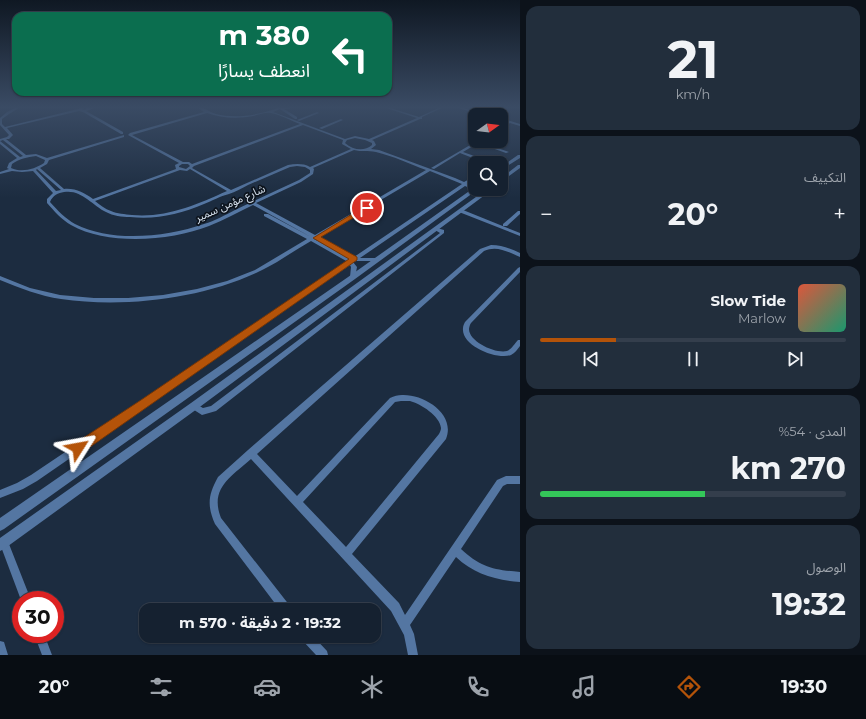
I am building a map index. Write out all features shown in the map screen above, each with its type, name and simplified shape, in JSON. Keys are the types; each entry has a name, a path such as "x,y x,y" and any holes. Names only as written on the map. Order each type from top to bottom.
{"street":[{"path":"10,169 10,164 19,158 36,155 45,158 117,137"},
{"path":"130,137 178,167"},
{"path":"131,137 190,166 229,192"},
{"path":"91,200 178,167 190,166 264,137"},
{"path":"339,137 346,139 355,137 368,139 374,137"},
{"path":"340,137 346,139"},
{"path":"368,139 373,137"},
{"path":"346,139 343,143 354,149 378,151 460,178 468,178"},
{"path":"368,139 379,149 431,169 468,186"},
{"path":"1,141 26,156"},
{"path":"1,141 19,158"},
{"path":"368,149 374,145"},
{"name":"شارع مؤمن سمير","path":"308,167 348,147"},
{"path":"0,278 32,291 83,299 142,300 198,290 249,275 314,239 468,148"},
{"path":"495,148 507,152"},
{"name":"شارع مؤمن سمير","path":"308,167 312,171 311,175 207,225 180,232 150,236 116,236 94,232 83,229 68,221 48,202 56,193 64,191 78,191 108,211 128,216 149,217 178,213 289,166 297,165 308,167 354,149"},
{"path":"460,152 472,156"},
{"path":"508,164 520,156"},
{"path":"0,172 10,169 21,171 38,168 46,163 45,158"},
{"path":"178,167 182,163"},
{"path":"508,175 520,166"},
{"path":"38,168 64,191"},
{"path":"33,169 56,193"},
{"path":"0,494 20,486 145,404 352,260 468,182"},
{"path":"0,525 353,277 468,194"},
{"path":"22,591 2,544 256,361 481,196"},
{"path":"251,204 352,260 376,260"},
{"path":"463,210 520,231"},
{"path":"463,210 520,235"},
{"path":"506,225 520,212"},
{"path":"194,406 202,412 212,409 442,233 442,231 437,228"},
{"path":"396,246 406,251"},
{"path":"281,603 218,521 214,513 213,496 218,484 251,453 482,250 485,248 496,247 520,255"},
{"path":"352,260 354,267 353,277"},
{"path":"520,269 468,322 465,330 469,339 474,343 497,354 512,351 520,342"},
{"path":"245,352 256,361"},
{"path":"297,502 393,400 403,396 415,398 438,414 445,425 443,436 346,554"},
{"path":"251,453 389,600 405,624 413,655"},
{"path":"101,455 109,467"},
{"path":"405,624 500,482 506,480 520,480"},
{"path":"455,550 470,563 487,572 499,576 520,577"},
{"path":"42,643 47,655"},
{"path":"311,643 323,655"},
{"path":"0,646 3,655"}],"route":[{"path":"78,448 145,404 354,259 316,238 367,208"}]}
